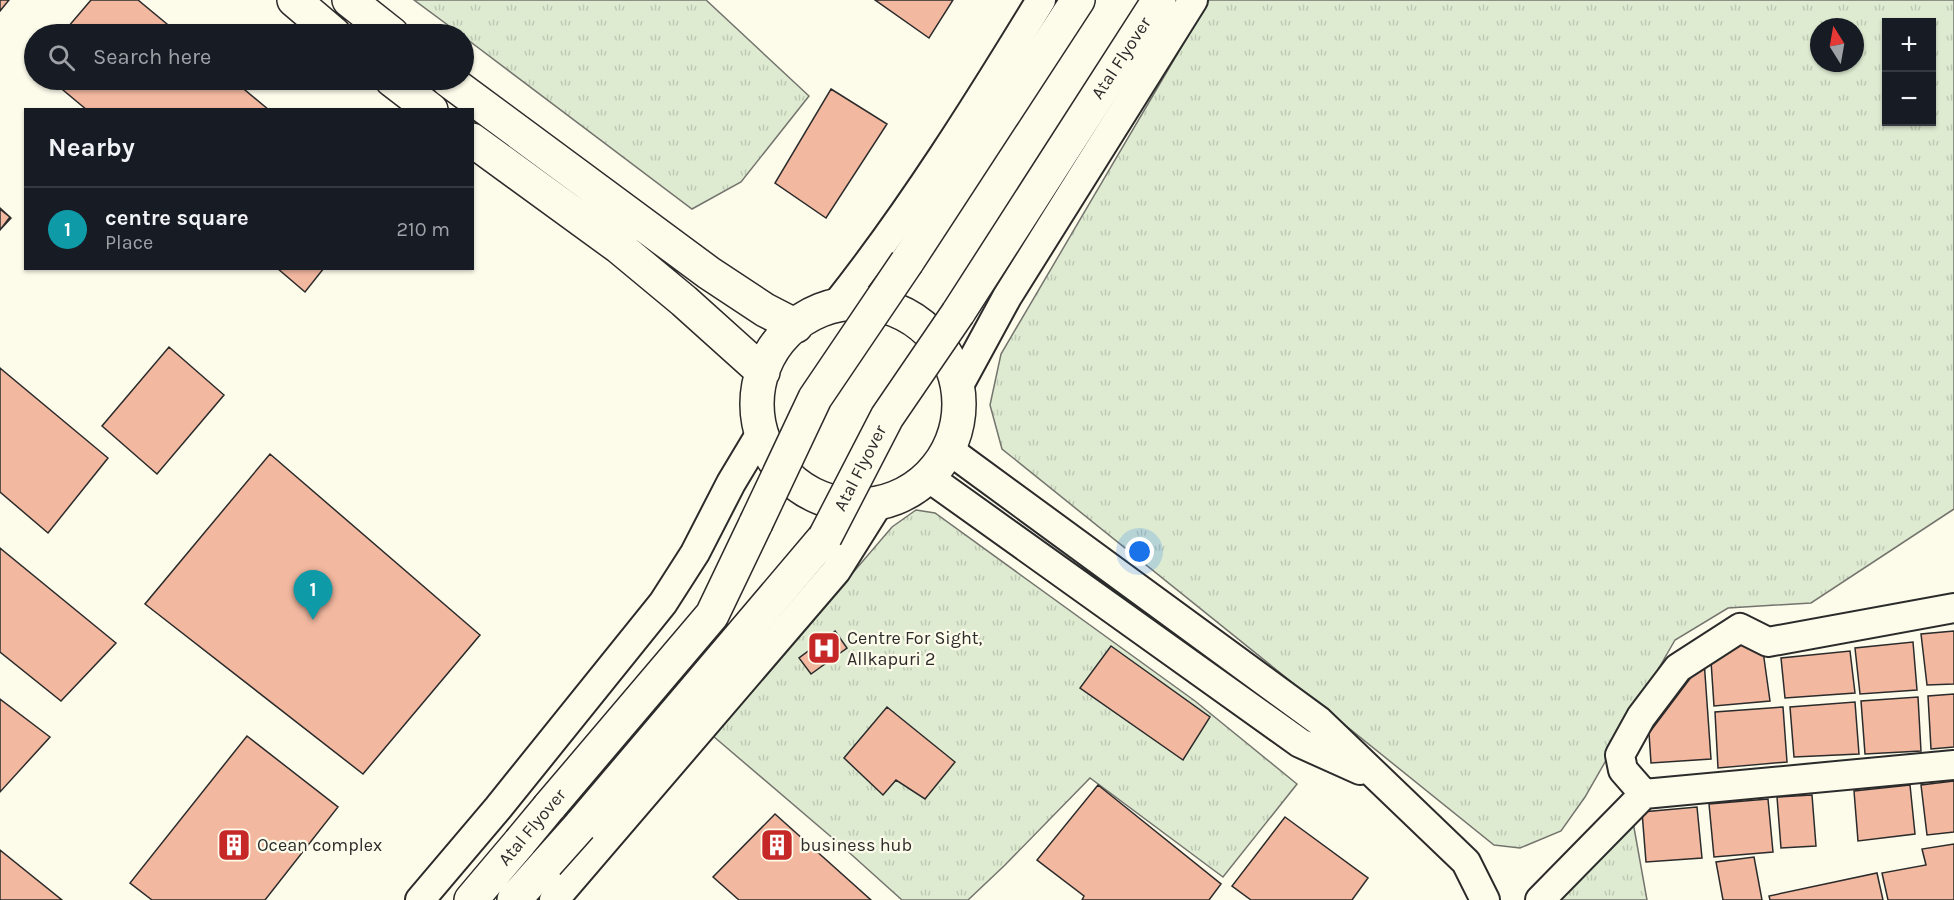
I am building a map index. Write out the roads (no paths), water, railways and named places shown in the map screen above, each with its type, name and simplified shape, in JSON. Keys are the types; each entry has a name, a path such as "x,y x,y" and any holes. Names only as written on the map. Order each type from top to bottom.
{"main road":[{"path":"294,0 322,24"},
{"path":"349,0 379,24"},
{"name":"Atal Flyover","path":"471,900 712,615 815,398 961,181 1078,0"},
{"name":"Atal Flyover","path":"514,900 596,808 825,537 887,417 958,313 1159,0"},
{"path":"405,90 428,108"},
{"path":"450,93 472,108"},
{"path":"474,110 709,273 765,310 796,326"},
{"path":"474,141 619,248 684,301 763,372"},
{"path":"869,303 900,312 928,330 948,356 958,387 959,419 949,450 928,477 899,497 866,505 832,501 800,487 776,464 761,433 757,399 764,367 780,339 796,326 806,318 836,305 869,303"}],"street":[{"path":"836,305 869,263 976,106 1041,0"},
{"path":"958,387 1007,297 1193,0"},
{"path":"420,900 498,808 663,603 694,553 731,483 761,433"},
{"path":"949,450 1319,721 1466,862 1485,900"},
{"path":"928,477 1300,743 1376,777"},
{"path":"554,900 836,572 880,501"},
{"path":"1644,794 1623,770 1620,755 1641,717 1678,668 1740,628 1768,642 1954,608"},
{"path":"1540,900 1644,794 1954,765"},
{"path":"498,808 591,858"}],"place":[{"name":"centre square","path":"313,620"},
{"name":"Centre For Sight, Allkapuri 2","path":"824,648"},
{"name":"Ocean complex","path":"234,845"},
{"name":"business hub","path":"777,845"}]}
